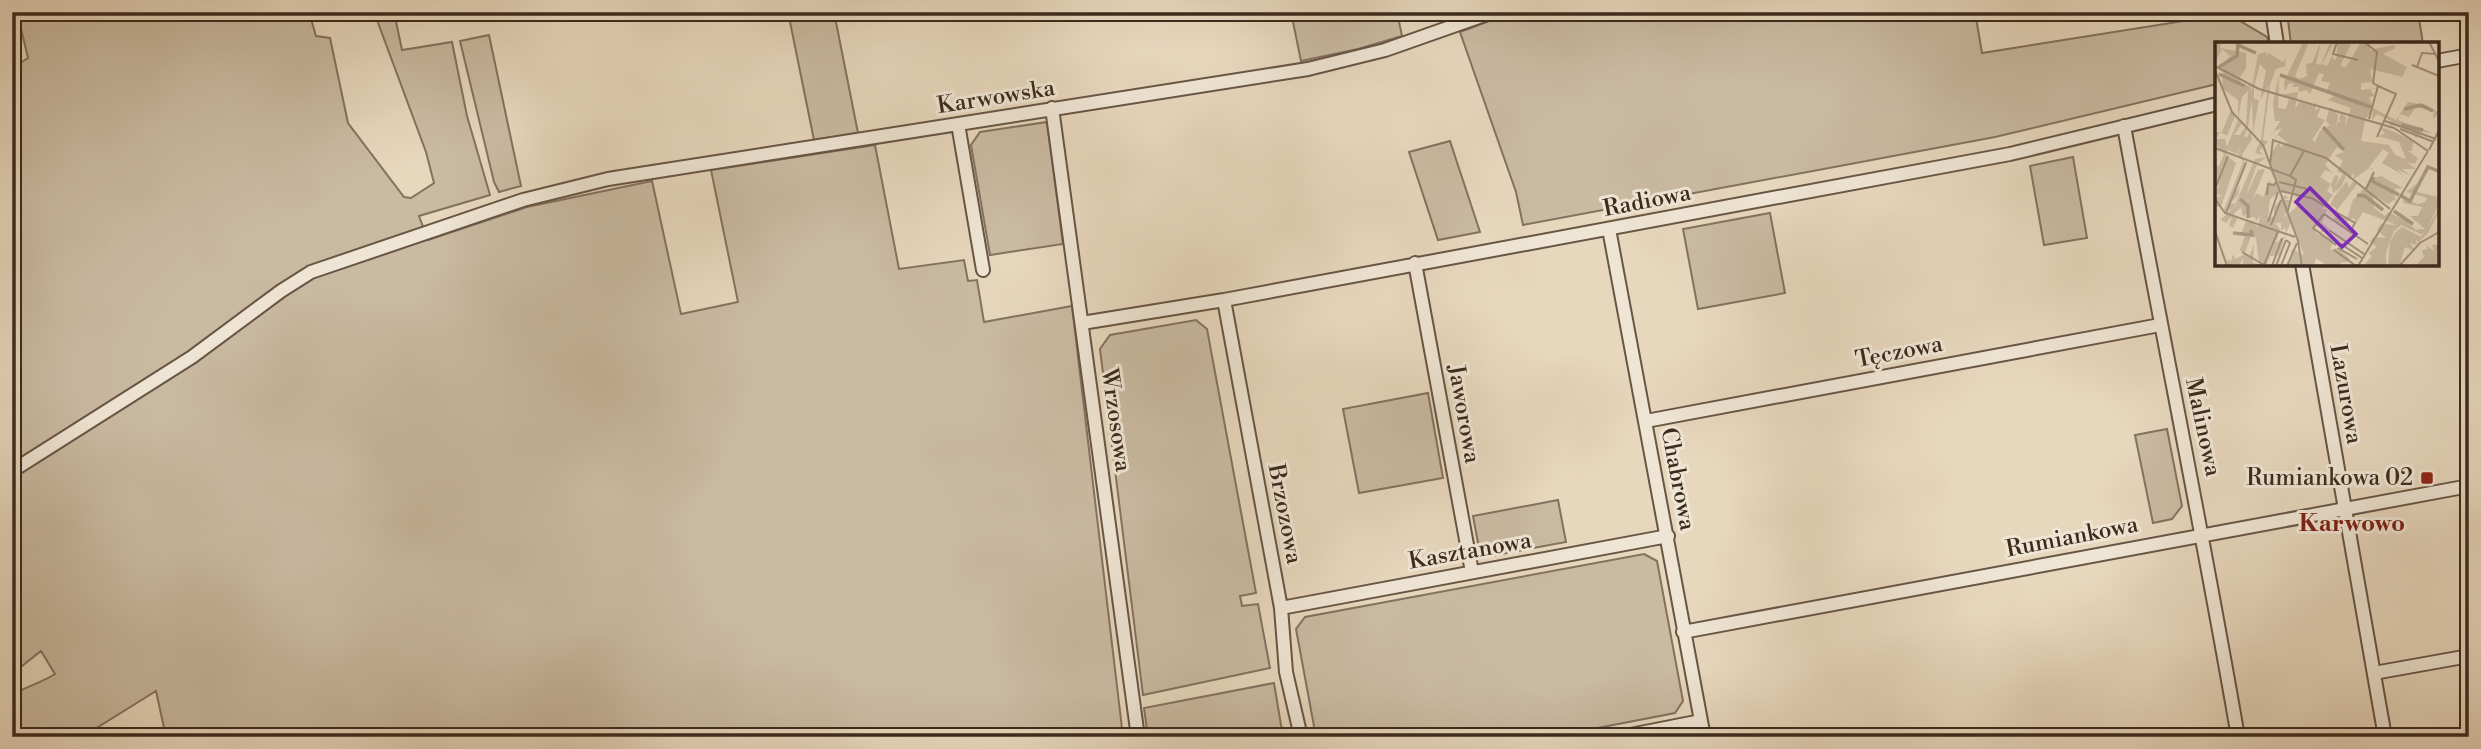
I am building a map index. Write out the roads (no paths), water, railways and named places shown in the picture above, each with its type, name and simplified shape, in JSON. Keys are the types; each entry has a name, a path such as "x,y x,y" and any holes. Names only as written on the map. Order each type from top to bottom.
{"street":[{"name":"Karwowska","path":"12,471 192,357 311,272 501,207 608,179 1347,61 1493,12"},
{"path":"2272,12 2277,42"},
{"path":"2439,61 2469,55"},
{"name":"Radiowa","path":"1082,323 1224,300 2010,154 2215,104"},
{"name":"Wrzosowa","path":"1052,108 1138,737"},
{"path":"958,124 983,270"},
{"name":"Malinowa","path":"2124,126 2160,325 2203,534 2238,737"},
{"name":"Chabrowa","path":"1609,229 1704,737"},
{"name":"Jaworowa","path":"1415,263 1472,572"},
{"name":"Lazurowa","path":"2302,266 2385,737"},
{"name":"Brzozowa","path":"1224,300 1281,608 1286,672 1301,737"},
{"name":"Tęczowa","path":"1646,421 2160,325"},
{"name":"Rumiankowa","path":"1684,632 2469,486"},
{"name":"Kasztanowa","path":"1281,608 1668,536"},
{"path":"2374,673 2469,656"},
{"path":"1620,737 1701,721"}],"place":[{"name":"Rumiankowa 02","path":"2427,478"}],"district":[{"name":"Karwowo","path":"2352,524"}]}
